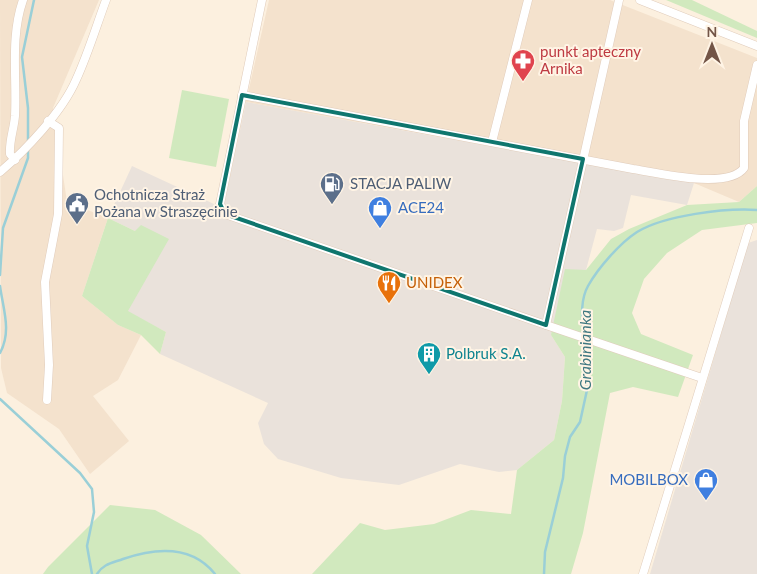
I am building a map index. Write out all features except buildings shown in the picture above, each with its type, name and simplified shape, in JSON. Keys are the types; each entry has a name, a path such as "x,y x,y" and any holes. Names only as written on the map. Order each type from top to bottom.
{"street":[{"path":"15,160 10,154 9,147 15,116 15,38 23,0"},
{"path":"0,172 15,160 47,123 76,81 106,0"},
{"path":"262,0 220,204 225,214 702,378"},
{"path":"492,142 528,0"},
{"path":"546,325 619,0"},
{"path":"640,0 757,46"},
{"path":"242,95 691,178 720,178 740,174 746,162 744,121 746,103 757,65"},
{"path":"47,123 58,128 59,206 45,282 49,366 47,400"},
{"path":"644,574 749,228"}],"highlighted area":[{"path":"242,95 583,159 546,325 233,218 225,214 220,204"}],"shaded area":[{"path":"0,0 99,0 53,108 67,202 108,218 82,296 118,325 141,335 118,380 93,396 129,441 90,474 59,429 7,393 1,368"},
{"path":"269,0 610,0 757,58 757,186 739,202 694,183 246,102"},
{"path":"246,102 694,183 687,205 631,195 623,228 614,231 597,229 586,270 551,335 565,357 562,401 554,440 517,470 499,472 460,464 399,485 341,478 278,459 264,444 258,423 268,403 160,354 166,332 128,312 135,231 108,218 132,166 214,204 225,201"},
{"path":"757,240 757,574 650,574 748,243"}],"green space":[{"path":"666,0 692,0 757,31 757,38"},
{"path":"182,90 229,99 216,167 169,158"},
{"path":"757,186 757,223 702,230 667,253 644,279 632,313 641,334 693,355 678,397 633,387 610,393 583,533 571,574 312,574 360,523 385,530 434,524 471,510 511,514 517,470 554,440 562,401 565,357 551,335 565,269 586,270 611,239 629,229 687,205 739,202"},
{"path":"108,218 135,231 141,225 169,239 128,311 166,332 160,354 141,335 118,325 82,296"},
{"path":"110,505 155,510 201,535 241,574 43,574"}],"waterway":[{"path":"28,142 28,108 22,57 34,0"},
{"path":"0,275 3,228 28,158 28,147"},
{"name":"Grabinianka","path":"583,335 582,316 585,291 610,256 637,232 649,226 679,217 729,210 757,210"},
{"path":"0,286 6,328 4,345 0,353"},
{"name":"Grabinianka","path":"544,574 545,552 563,478 565,456 570,437 580,422 587,390 583,340"},
{"path":"0,399 80,473 92,489 94,512 87,546 92,574"},
{"name":"Grabinianka","path":"97,574 102,568 112,563 135,555 160,551 184,553 195,557 215,574"}],"place":[{"name":"punkt apteczny Arnika","path":"523,82"},
{"name":"STACJA PALIW","path":"332,205"},
{"name":"Ochotnicza Straż Pożana w Straszęcinie","path":"77,225"},
{"name":"ACE24","path":"380,229"},
{"name":"UNIDEX","path":"389,304"},
{"name":"Polbruk S.A.","path":"429,375"},
{"name":"MOBILBOX","path":"706,501"}]}
